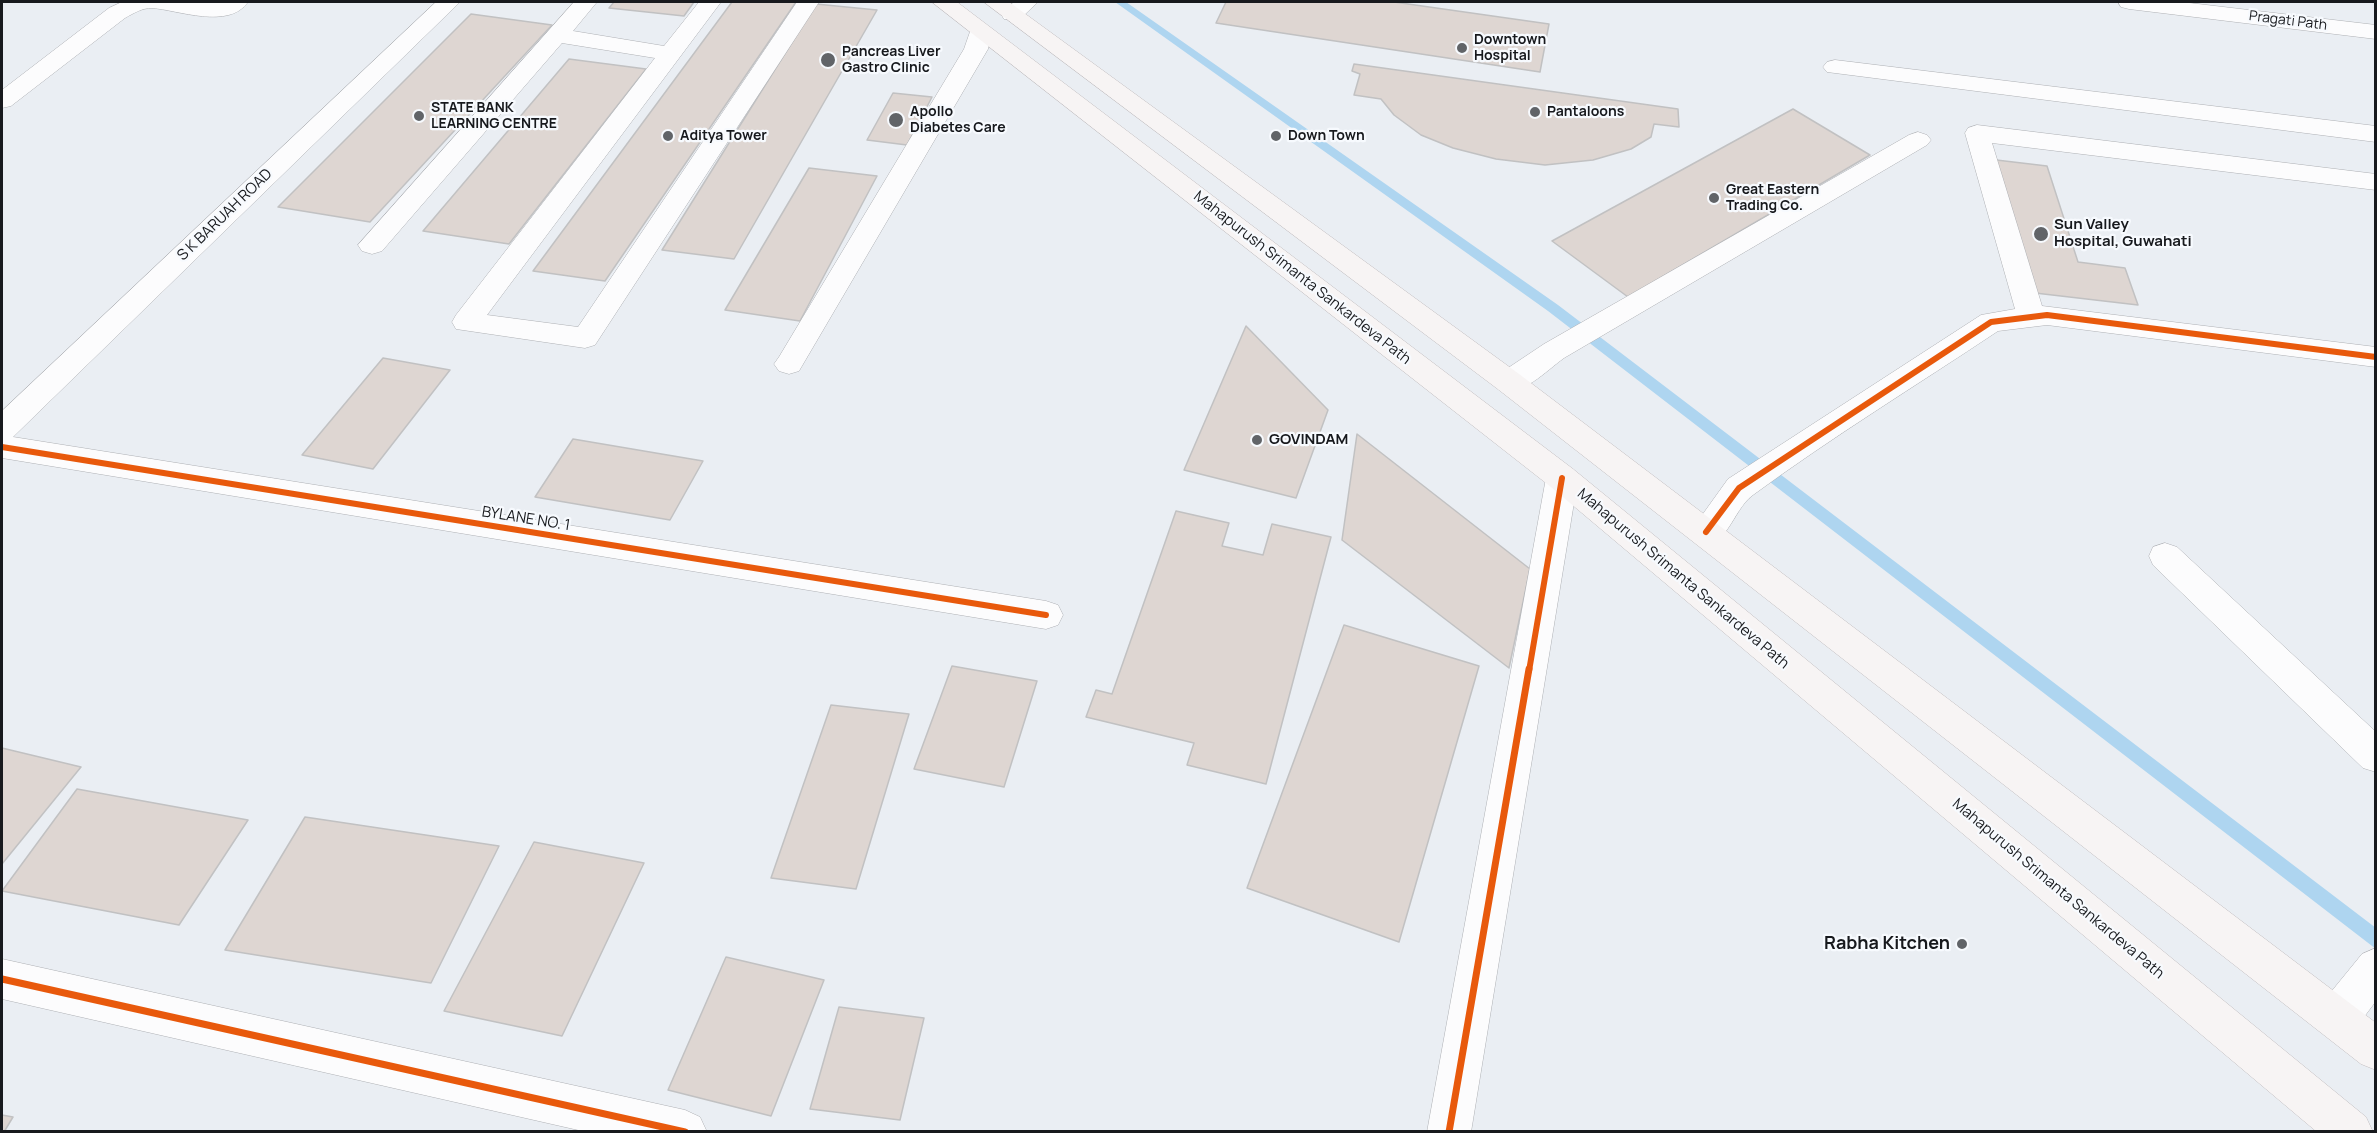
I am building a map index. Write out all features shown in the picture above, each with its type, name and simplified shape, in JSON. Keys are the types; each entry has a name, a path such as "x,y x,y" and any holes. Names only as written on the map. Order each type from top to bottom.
{"main road":[{"name":"Mahapurush Srimanta Sankardeva Path","path":"943,2 1562,478 2351,1131"},
{"path":"1011,6 1706,532 2376,1049"}],"street":[{"path":"2,101 117,13 134,4 151,2 206,11 222,10 237,2"},
{"name":"S K BARUAH ROAD","path":"2,429 449,2"},
{"path":"372,245 586,2"},
{"path":"710,2 466,322 585,338 808,2"},
{"name":"Pragati Path","path":"2129,2 2376,32"},
{"path":"789,364 976,49 980,31"},
{"path":"555,35 672,54"},
{"path":"1835,67 2376,134"},
{"path":"2031,317 1977,133 2376,182"},
{"path":"1509,382 1560,348 1918,140"},
{"path":"1706,532 1739,488 1991,322 2047,315 2376,357"},
{"name":"BYLANE NO. 1","path":"2,447 1046,615"},
{"path":"1449,1131 1562,478"},
{"path":"2165,556 2376,756"},
{"path":"2337,1018 2374,969"},
{"path":"2,979 685,1131"}],"building":[{"path":"614,2 694,2 684,16 609,8"},
{"name":"Aditya Tower","path":"732,2 796,2 605,281 533,271"},
{"name":"Downtown Hospital","path":"1226,2 1394,2 1549,24 1540,72 1216,23"},
{"path":"816,4 877,10 734,259 662,250"},
{"name":"STATE BANK LEARNING CENTRE","path":"471,14 552,25 370,222 278,207"},
{"path":"569,59 646,69 509,244 423,231"},
{"name":"Pantaloons","path":"1354,64 1678,109 1679,127 1654,124 1651,137 1631,149 1593,160 1545,165 1496,159 1453,148 1421,135 1394,115 1381,99 1354,95 1360,74 1352,71"},
{"path":"893,93 932,97 907,145 867,140"},
{"name":"Great Eastern Trading Co.","path":"1793,109 1870,155 1628,297 1552,241"},
{"path":"1988,159 2047,166 2078,262 2125,268 2138,305 2035,293"},
{"path":"809,168 877,176 800,321 725,310"},
{"name":"GOVINDAM","path":"1246,326 1328,410 1296,498 1184,470"},
{"path":"383,358 450,370 373,469 302,455"},
{"path":"1357,434 1530,569 1509,668 1342,540"},
{"path":"573,439 703,461 670,520 535,497"},
{"path":"1176,511 1229,523 1222,546 1263,555 1272,524 1331,537 1266,784 1187,765 1194,743 1086,717 1096,690 1112,694"},
{"path":"1344,625 1479,666 1399,942 1247,888"},
{"path":"952,666 1037,681 1004,787 914,769"},
{"path":"831,705 909,714 856,889 771,878"},
{"path":"2,748 81,767 2,864"},
{"path":"77,789 248,820 179,925 2,891"},
{"path":"305,817 499,846 431,983 225,950"},
{"path":"534,842 644,863 562,1036 444,1011"},
{"path":"726,957 824,980 771,1116 668,1090"},
{"path":"839,1007 924,1018 900,1120 810,1109"},
{"path":"2,1115 13,1117 4,1132 2,1132"}],"waterway":[{"path":"1120,2 1553,308 2376,940"}],"cycle path":[{"path":"1706,532 1739,488 1991,322 2047,315 2376,357"},
{"path":"2,447 1046,615"},
{"path":"1449,1132 1562,478"},
{"path":"2,979 685,1132"}],"place":[{"name":"Downtown Hospital","path":"1462,48"},
{"name":"Pancreas Liver Gastro Clinic","path":"828,60"},
{"name":"Pantaloons","path":"1535,112"},
{"name":"STATE BANK LEARNING CENTRE","path":"419,116"},
{"name":"Apollo Diabetes Care","path":"896,120"},
{"name":"Aditya Tower","path":"668,136"},
{"name":"Down Town","path":"1276,136"},
{"name":"Great Eastern Trading Co.","path":"1714,198"},
{"name":"Sun Valley Hospital, Guwahati","path":"2041,234"},
{"name":"GOVINDAM","path":"1257,440"},
{"name":"Rabha Kitchen","path":"1962,944"}]}
